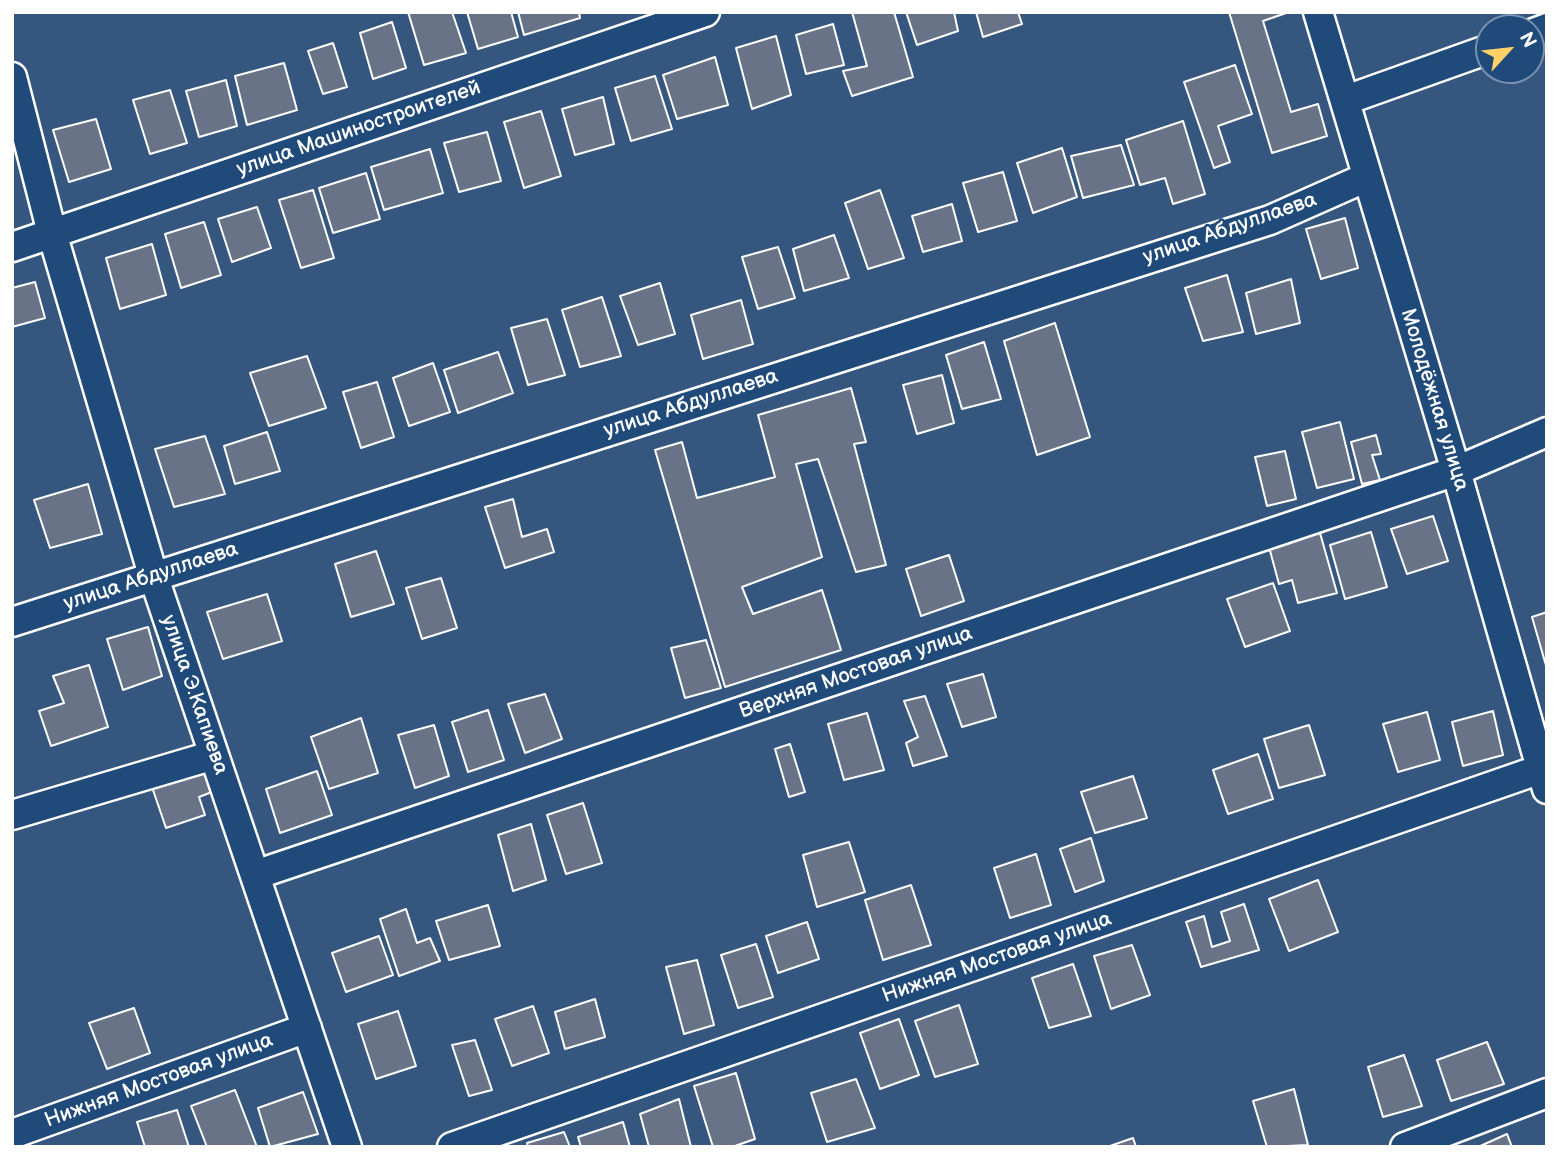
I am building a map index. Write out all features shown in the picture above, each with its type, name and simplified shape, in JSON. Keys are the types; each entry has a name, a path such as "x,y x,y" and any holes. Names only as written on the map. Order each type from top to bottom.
{"street":[{"name":"улица Машиностроителей","path":"12,247 705,12"},
{"name":"Молодёжная улица","path":"1318,12 1456,471 1536,710 1544,779"},
{"path":"1346,100 1475,54"},
{"name":"улица Э.Капиева","path":"12,77 52,233 153,575 347,1147"},
{"name":"улица Абдуллаева","path":"12,622 1270,220 1367,177"},
{"name":"Верхняя Мостовая улица","path":"255,876 1456,471 1547,432"},
{"path":"12,815 214,755"},
{"name":"Нижняя Мостовая улица","path":"452,1147 1544,779"},
{"name":"Нижняя Мостовая улица","path":"12,1134 307,1028"},
{"path":"1405,1147 1547,1093"}],"building":[{"path":"408,12 452,12 466,53 424,65"},
{"path":"467,12 511,12 518,37 478,49"},
{"path":"518,12 579,12 580,18 524,35"},
{"path":"852,12 894,12 913,77 852,96 843,71 867,66"},
{"path":"906,12 954,12 958,31 917,45"},
{"path":"976,12 1018,12 1022,24 983,37"},
{"path":"1229,12 1289,12 1263,21 1291,112 1318,104 1327,136 1272,153"},
{"path":"392,22 406,68 373,79 360,33"},
{"path":"833,24 844,65 806,74 796,35"},
{"path":"776,36 791,95 752,109 736,48"},
{"path":"333,43 347,87 323,94 308,51"},
{"path":"715,57 728,105 677,119 663,75"},
{"path":"284,63 297,110 247,125 235,76"},
{"path":"1235,65 1252,114 1218,126 1230,162 1214,168 1184,82"},
{"path":"655,76 672,129 631,141 615,88"},
{"path":"226,80 237,126 199,137 186,91"},
{"path":"170,90 187,143 150,154 133,100"},
{"path":"603,97 614,144 575,155 562,109"},
{"path":"541,111 561,176 524,188 504,122"},
{"path":"96,119 111,169 69,182 53,130"},
{"path":"1183,121 1205,194 1173,204 1165,178 1140,185 1126,140"},
{"path":"487,132 501,181 459,192 444,143"},
{"path":"1121,145 1134,185 1083,198 1071,156"},
{"path":"1062,148 1077,197 1033,213 1017,163"},
{"path":"430,149 443,193 384,210 371,167"},
{"path":"1003,172 1017,221 978,232 963,183"},
{"path":"366,173 380,219 333,233 319,188"},
{"path":"313,190 334,258 301,268 279,200"},
{"path":"880,190 904,258 868,269 845,203"},
{"path":"952,204 962,241 923,252 912,216"},
{"path":"257,207 271,248 232,262 218,219"},
{"path":"1345,218 1358,268 1321,279 1306,229"},
{"path":"204,222 221,275 181,288 165,234"},
{"path":"834,235 849,278 804,291 793,249"},
{"path":"152,244 166,295 120,309 106,258"},
{"path":"778,247 795,298 758,309 742,257"},
{"path":"1227,275 1243,332 1203,341 1185,288"},
{"path":"1291,279 1300,323 1256,334 1246,293"},
{"path":"35,282 45,318 12,327 12,288"},
{"path":"660,283 675,334 638,345 620,296"},
{"path":"602,297 621,356 580,367 562,310"},
{"path":"741,300 753,344 703,359 691,315"},
{"path":"547,319 565,375 528,385 511,328"},
{"path":"1055,323 1090,437 1037,455 1004,341"},
{"path":"984,342 1001,399 962,409 946,355"},
{"path":"498,352 513,393 458,413 444,370"},
{"path":"307,356 326,408 269,426 250,373"},
{"path":"433,363 450,412 409,426 393,378"},
{"path":"942,375 954,423 917,434 903,385"},
{"path":"377,382 394,437 361,448 343,392"},
{"path":"851,388 866,442 854,444 886,565 856,572 818,459 796,464 822,557 742,587 753,614 822,590 841,650 725,687 655,450 682,442 697,498 775,477 758,415"},
{"path":"1340,422 1354,479 1317,488 1302,432"},
{"path":"267,432 280,471 235,484 224,446"},
{"path":"1376,435 1381,454 1372,455 1380,480 1362,484 1351,442"},
{"path":"205,436 225,494 174,507 155,449"},
{"path":"1285,451 1296,499 1267,506 1255,457"},
{"path":"88,484 102,534 50,548 34,500"},
{"path":"513,499 522,537 547,529 554,552 505,568 485,507"},
{"path":"1433,516 1448,561 1407,574 1391,529"},
{"path":"1371,532 1387,587 1345,599 1330,545"},
{"path":"1320,533 1337,593 1298,603 1292,580 1279,584 1269,547"},
{"path":"376,551 394,604 351,617 335,564"},
{"path":"949,555 964,601 921,616 906,569"},
{"path":"441,578 457,628 422,639 406,588"},
{"path":"1273,583 1290,631 1245,647 1227,599"},
{"path":"267,594 282,641 223,659 207,612"},
{"path":"1547,612 1547,669 1532,617"},
{"path":"148,627 162,676 123,690 107,639"},
{"path":"706,640 721,688 685,698 671,648"},
{"path":"89,665 108,727 51,746 39,711 64,703 53,676"},
{"path":"983,674 996,717 962,727 947,684"},
{"path":"545,694 562,739 525,753 508,704"},
{"path":"925,696 947,756 913,766 906,743 918,737 904,701"},
{"path":"488,710 504,760 468,772 452,722"},
{"path":"1493,711 1503,755 1463,766 1452,722"},
{"path":"1427,712 1440,760 1398,772 1383,724"},
{"path":"867,713 884,770 844,780 828,724"},
{"path":"361,718 378,773 329,789 311,737"},
{"path":"434,725 449,776 415,788 398,735"},
{"path":"1309,725 1325,775 1279,788 1264,739"},
{"path":"790,744 805,792 789,797 775,749"},
{"path":"1258,754 1273,799 1228,814 1213,770"},
{"path":"209,767 217,790 199,797 205,815 166,828 152,787"},
{"path":"317,771 332,815 280,833 266,789"},
{"path":"1133,776 1147,818 1095,833 1081,792"},
{"path":"583,803 602,863 566,874 547,815"},
{"path":"531,824 546,880 513,891 498,835"},
{"path":"1091,838 1104,881 1075,892 1060,849"},
{"path":"849,842 865,892 817,907 803,855"},
{"path":"1036,854 1051,905 1010,918 994,868"},
{"path":"1318,880 1338,932 1289,951 1269,899"},
{"path":"911,885 931,945 883,960 865,900"},
{"path":"1244,904 1259,950 1201,967 1186,922 1204,916 1212,947 1230,941 1221,912"},
{"path":"488,905 500,946 449,960 436,921"},
{"path":"406,909 417,943 430,938 440,961 399,976 380,919"},
{"path":"807,922 819,959 778,973 766,936"},
{"path":"379,936 393,975 346,992 332,953"},
{"path":"756,944 773,997 738,1008 721,955"},
{"path":"1132,945 1150,995 1111,1009 1094,956"},
{"path":"697,960 714,1025 684,1034 666,967"},
{"path":"1073,964 1091,1016 1049,1028 1032,978"},
{"path":"595,999 605,1037 565,1049 555,1012"},
{"path":"959,1005 978,1064 935,1077 915,1021"},
{"path":"533,1006 549,1053 512,1066 495,1019"},
{"path":"134,1008 150,1053 107,1069 89,1023"},
{"path":"398,1011 416,1066 376,1079 358,1024"},
{"path":"899,1019 919,1075 880,1089 860,1033"},
{"path":"475,1040 492,1090 469,1096 452,1045"},
{"path":"1487,1042 1504,1084 1451,1101 1437,1060"},
{"path":"1404,1055 1422,1106 1383,1117 1368,1067"},
{"path":"736,1073 755,1139 732,1147 713,1147 694,1086"},
{"path":"856,1079 875,1128 827,1142 811,1093"},
{"path":"1294,1089 1308,1145 1267,1147 1253,1101"},
{"path":"235,1090 257,1147 207,1147 191,1106"},
{"path":"303,1092 318,1134 270,1147 258,1108"},
{"path":"679,1099 691,1147 649,1147 640,1114"},
{"path":"177,1110 189,1147 145,1147 137,1122"},
{"path":"623,1122 630,1147 581,1147 578,1137"},
{"path":"564,1132 570,1147 528,1147 527,1143"},
{"path":"1507,1134 1512,1147 1478,1147"},
{"path":"1133,1138 1136,1147 1107,1147"}]}
